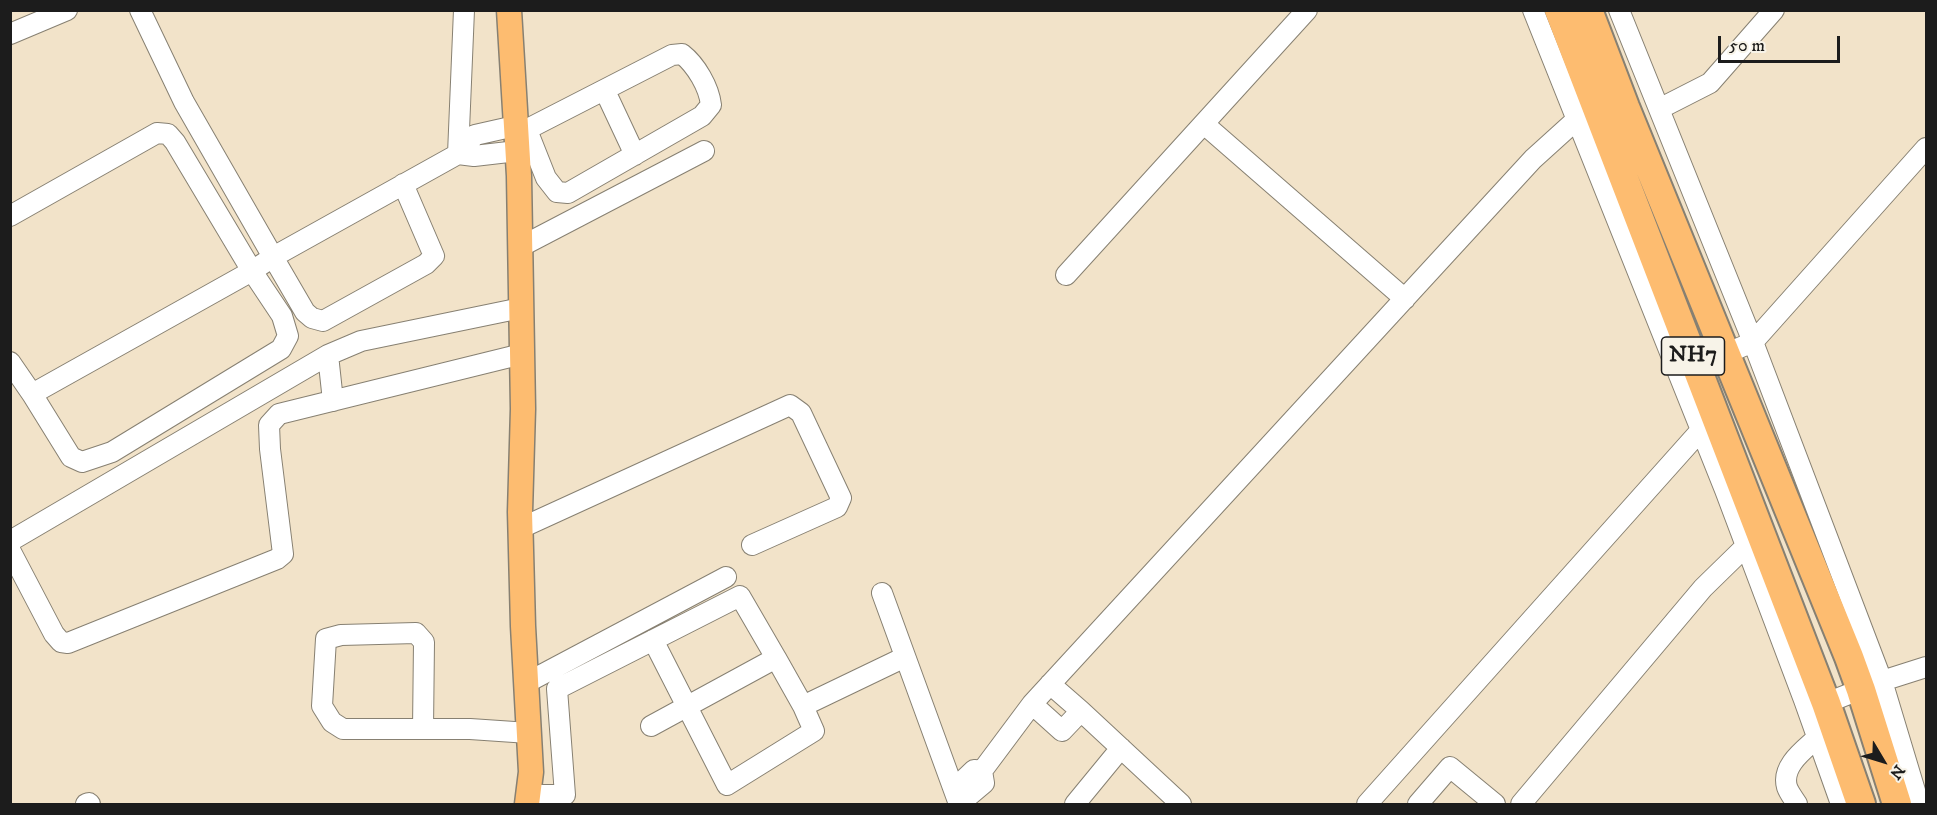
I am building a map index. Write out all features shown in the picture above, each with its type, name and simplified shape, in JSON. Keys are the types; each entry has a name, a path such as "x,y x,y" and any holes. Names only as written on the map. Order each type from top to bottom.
{"highway":[{"name":"NH7","path":"1559,10 1817,706 1861,804"},
{"name":"NH7","path":"1588,10 1725,354 1872,685 1897,804"}],"main road":[{"path":"509,10 519,135 522,354 521,528 531,772 528,800"}],"street":[{"path":"10,34 67,10"},
{"path":"140,10 184,102 305,312 312,318 323,321 426,264 434,256 403,184"},
{"path":"458,154 464,10"},
{"path":"1066,275 1307,10"},
{"path":"1533,10 1575,121 1701,430 1746,547 1817,706 1817,738 1840,804"},
{"path":"1619,10 1753,342 1872,685 1919,804"},
{"path":"1659,109 1710,83 1774,10"},
{"path":"32,394 458,154 474,156 672,55 682,54 691,61 709,94 711,105 702,116 568,193 557,192 519,135"},
{"path":"605,91 635,155"},
{"path":"882,593 958,799 984,783 982,771 1032,704 1050,684 1533,159 1575,121"},
{"path":"1204,124 1405,299"},
{"path":"10,216 157,134 168,134 282,316 288,336 281,349 112,452 82,462 71,457 10,362"},
{"path":"1725,354 1753,342 1926,148"},
{"path":"520,247 704,151"},
{"path":"521,308 361,341 328,355 12,540 10,548 54,634 61,642 68,643 277,559 283,554 269,425 279,414 522,354"},
{"path":"328,355 333,401"},
{"path":"521,528 790,405 801,413 841,498 840,504 752,545"},
{"path":"1367,804 1701,430"},
{"path":"1521,804 1703,588 1746,547"},
{"path":"526,683 726,577"},
{"path":"528,800 566,800 557,689 653,640 740,596 803,706 814,731 727,785 653,640"},
{"path":"423,729 424,642 416,633 342,635 326,639 322,706 332,722 343,729 423,729 470,729 529,733"},
{"path":"803,706 905,657"},
{"path":"651,726 776,658"},
{"path":"1817,706 1926,667"},
{"path":"1050,684 1181,804"},
{"path":"1032,704 1062,731 1081,711"},
{"path":"1797,804 1786,785 1788,770 1796,756 1817,738"},
{"path":"1075,804 1121,748"},
{"path":"1418,804 1450,767 1495,804"}]}
